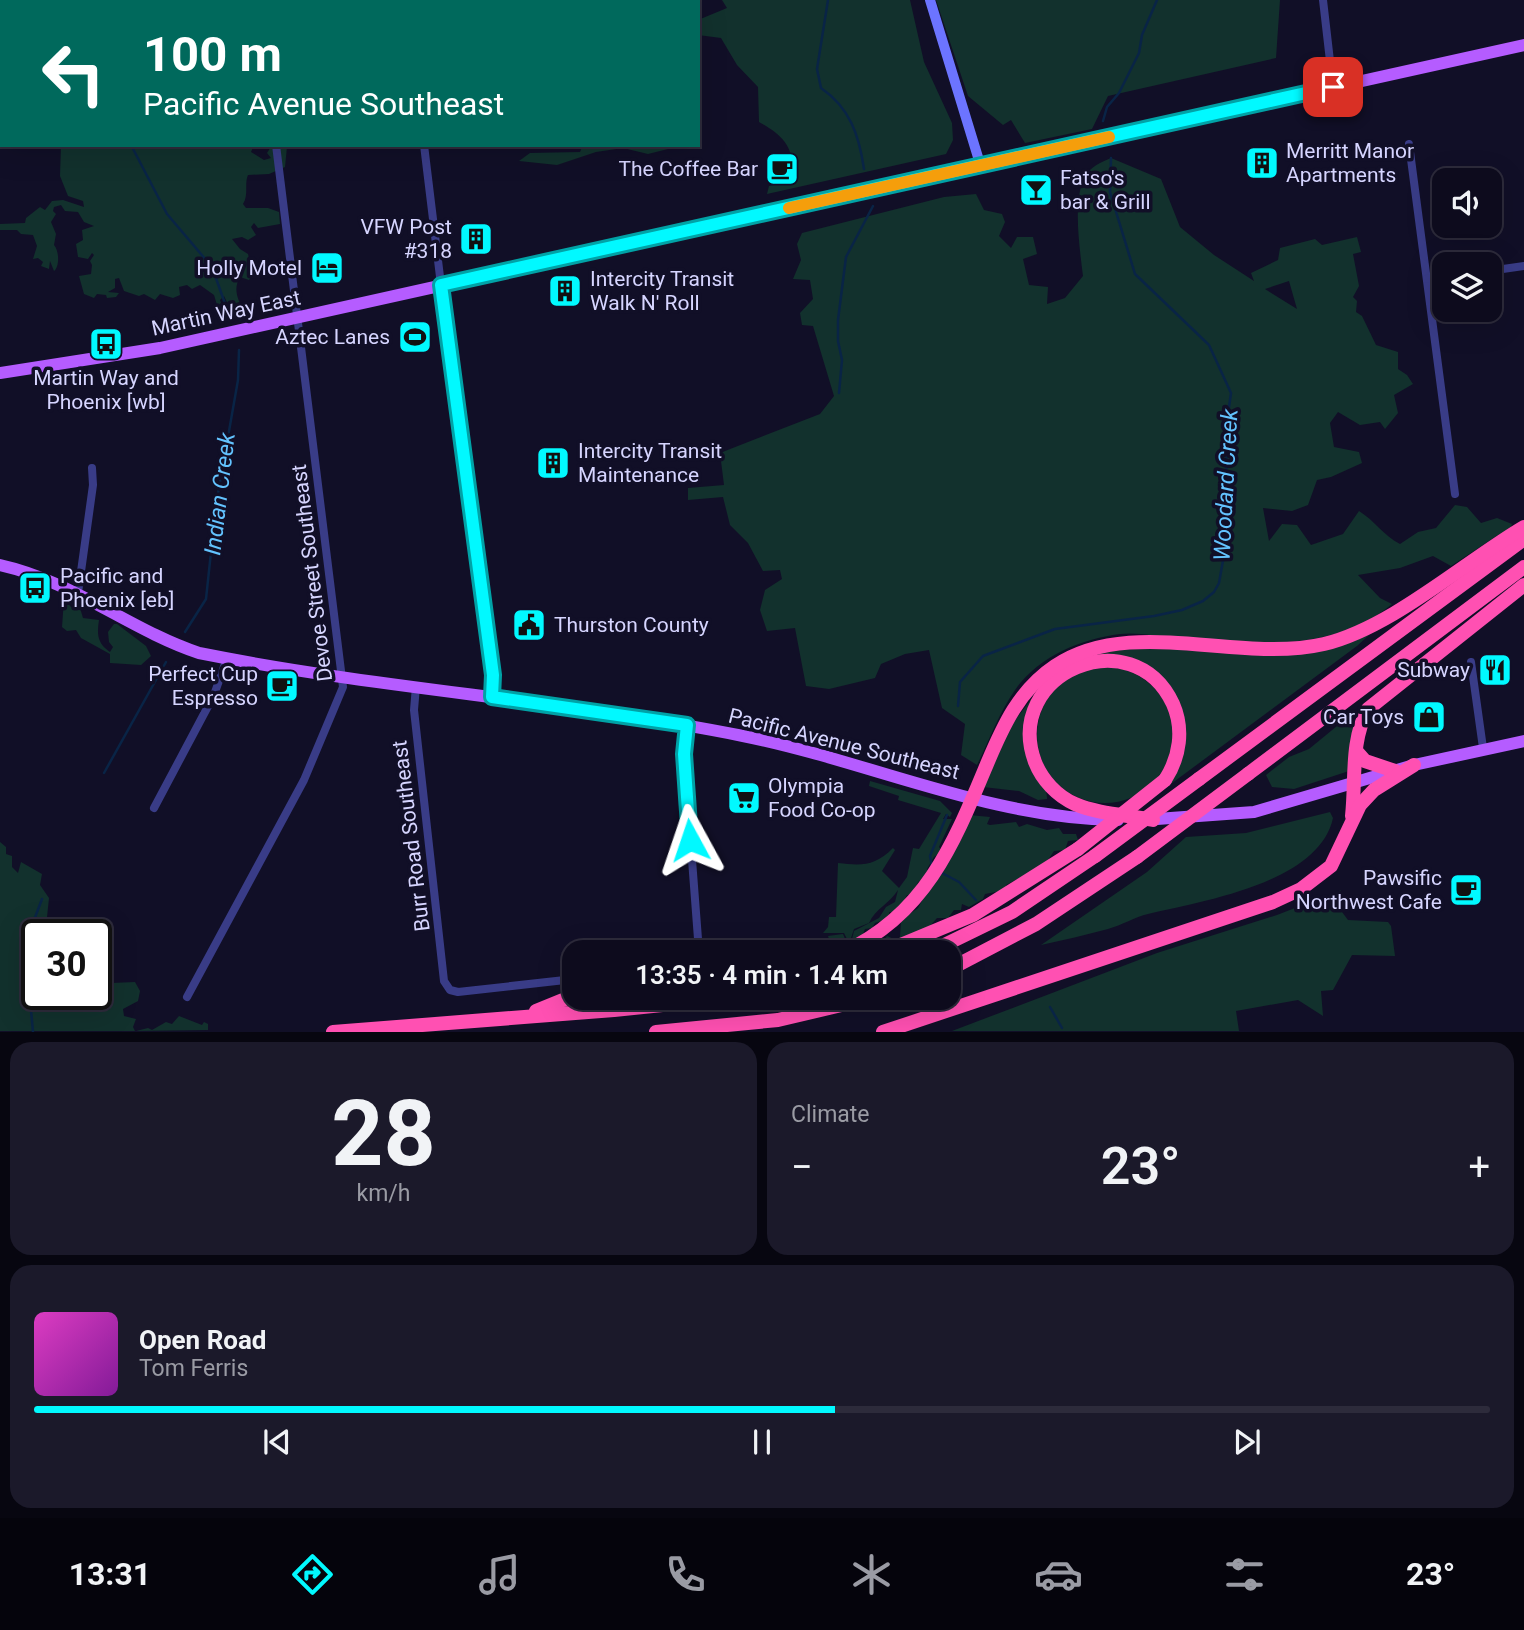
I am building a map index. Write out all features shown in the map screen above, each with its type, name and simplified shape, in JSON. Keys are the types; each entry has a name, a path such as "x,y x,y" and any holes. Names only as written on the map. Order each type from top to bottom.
{"highway":[{"path":"865,940 883,930 923,892 946,855 1013,709 1043,674 1069,658 1097,647 1128,642 1270,650 1298,649 1338,640 1371,626 1524,527"},
{"path":"955,940 1012,912 1096,856 1524,538"},
{"path":"961,963 1036,924 1137,857 1524,567"},
{"path":"1350,828 1361,721 1376,700 1524,585"},
{"path":"913,940 973,915 1078,849 1123,813 1165,780 1177,756 1179,723 1166,692 1149,675 1117,662 1090,662 1061,675 1042,695 1031,721 1030,741 1036,765 1046,782 1074,803 1123,813 1153,820"},
{"path":"1356,752 1365,761 1395,771"},
{"path":"883,1031 1273,902 1301,889 1331,866 1360,805 1374,790 1414,765"},
{"path":"524,1017 562,1000"},
{"path":"333,1031 600,1010"},
{"path":"656,1031 778,1020 820,1010"}],"main road":[{"name":"Martin Way East","path":"0,373 160,348 1524,45"},
{"name":"Pacific Avenue Southeast","path":"0,565 46,578 162,639 199,653 687,725 796,747 973,797 1059,817 1153,820 1244,814 1414,765 1524,741"}],"street":[{"path":"930,0 981,167"},
{"path":"1323,0 1333,87"},
{"path":"1409,145 1455,495"},
{"name":"Devoe Street Southeast","path":"187,997 304,780 342,696 342,675 276,147"},
{"path":"424,147 491,661 492,697"},
{"path":"1502,269 1524,266"},
{"path":"1427,279 1432,278"},
{"path":"78,593 93,485 92,468"},
{"path":"155,808 214,695 227,658"},
{"path":"1471,662 1483,748"},
{"name":"Burr Road Southeast","path":"416,686 414,710 444,982 450,990 458,992 562,980"},
{"path":"687,725 684,754 698,940"}],"green space":[{"path":"722,0 910,0 924,62 952,123 953,140 946,154 767,194 769,186 791,182 792,161 787,145 776,133 759,122 758,87 737,65 721,38 700,35 700,19 727,8"},
{"path":"936,0 1280,0 1276,58 1108,96 1092,129 1025,143 1011,120 1003,125 968,96"},
{"path":"61,147 253,147 251,152 264,160 271,158 267,153 271,147 287,147 285,167 269,174 248,175 247,178 243,204 246,208 268,208 279,212 280,224 258,228 254,223 251,227 256,235 248,240 242,237 232,239 248,254 251,267 260,265 263,271 254,273 249,280 240,277 237,296 245,313 241,321 235,319 224,296 220,300 227,319 221,318 214,295 200,285 192,289 187,285 179,287 180,295 173,298 160,294 155,300 144,294 139,296 124,291 119,278 115,279 115,288 108,292 119,293 116,297 107,298 106,295 97,294 94,298 84,294 79,276 91,274 90,261 94,255 92,253 88,259 78,257 76,244 83,240 82,230 94,226 84,222 78,212 65,211 61,205 54,207 56,214 51,222 56,234 54,245 58,256 57,267 54,271 50,261 49,269 41,266 43,262 38,258 33,259 37,246 33,235 21,234 17,230 0,230 0,224 25,223 26,218 40,207 45,210 52,201 63,200 84,207 83,201 68,196 60,176"},
{"path":"582,147 672,147 648,154 623,148 596,152 557,165 519,161 530,153 580,152"},
{"path":"1111,158 1161,179 1180,227 1214,255 1254,281 1251,273 1278,260 1280,248 1315,239 1322,245 1357,237 1361,252 1353,254 1359,286 1353,297 1357,301 1356,312 1362,316 1376,345 1398,352 1398,369 1407,375 1413,384 1394,395 1398,413 1385,429 1380,422 1360,425 1338,412 1330,423 1334,447 1359,452 1362,463 1331,477 1317,480 1308,505 1292,511 1263,508 1269,541 1282,524 1297,525 1311,545 1343,534 1359,511 1400,544 1418,532 1436,528 1455,505 1467,507 1481,523 1497,518 1512,524 1509,532 1498,535 1451,566 1433,556 1400,568 1358,575 1380,598 1392,604 1343,632 1287,642 1259,643 1126,634 1105,636 1062,651 1036,668 1015,690 977,765 961,755 965,724 942,708 929,650 905,654 881,664 875,678 829,689 806,686 795,628 767,631 760,610 765,590 782,579 780,570 763,571 748,543 730,525 723,497 688,500 688,488 724,485 720,453 820,414 834,396 813,326 802,325 800,313 813,299 810,280 793,279 801,260 797,244 802,233 944,197 976,194 984,210 1002,214 1005,222 999,236 1011,248 1017,237 1033,237 1037,254 1023,259 1029,285 1048,287 1047,304 1065,298 1083,276 1078,225 1081,187 1090,170","holes":["1289,281 1297,309 1265,289"]},
{"path":"64,599 71,607 80,608 83,618 99,620 99,638 110,652 113,647 109,642 108,632 117,624 146,646 151,656 141,665 110,663 110,654 81,638 76,630 67,631 62,627"},
{"path":"1369,635 1152,798 1178,765 1172,693 1100,656 1100,652 1131,646 1256,654"},
{"path":"1105,667 1131,672 1153,687 1168,709 1173,735 1168,761 1153,783 1131,798 1105,803 1079,798 1057,783 1042,761 1037,735 1042,709 1057,687 1079,672"},
{"path":"1042,685 1027,728 1025,743 1029,759 1044,787 1047,799 1038,800 1019,791 983,787 1013,723"},
{"path":"1348,717 1354,721 1349,771 1294,789 1272,787 1266,775 1289,757 1309,749"},
{"path":"870,781 940,801 952,813 950,817 946,814 943,819 952,819 939,847 942,851 934,857 927,869 930,875 918,882 915,895 907,895 898,913 889,912 890,918 865,929 858,940 849,940 852,939 854,931 879,918 886,907 895,902 898,890 869,923 854,929 851,938 847,939 844,933 823,933 828,927 829,917 836,917 838,863 868,863 893,848 895,850 882,871 899,888 907,877 913,848 919,849 941,813 898,800 899,796 869,786"},
{"path":"1330,812 1333,818 1323,840 1306,859 1283,874 1227,895 1148,914 1108,929 1041,945 1147,872 1186,837 1246,833"},
{"path":"969,815 990,817 987,824 990,825 1016,822 1019,827 1027,824 1047,830 1059,828 1063,834 1076,834 1078,840 1068,841 1065,850 1054,851 1049,863 1006,885 1007,890 985,894 983,899 969,907 962,904 961,910 954,910 948,918 937,918 930,926 896,940 900,937 901,920 918,908"},
{"path":"0,842 6,847 6,854 12,856 12,867 18,873 21,862 42,874 40,885 49,898 47,919 21,919 21,1010 112,1010 112,983 135,982 140,991 138,1001 123,1009 124,1016 136,1019 133,1027 135,1031 0,1031"},
{"path":"1341,890 1342,912 1348,920 1388,922 1391,926 1395,956 1352,955 1333,990 1321,991 1323,1016 1298,1000 1236,1011 1239,1031 952,1031 1157,953 1277,915"},
{"path":"843,934 846,940 828,940 828,936"},
{"path":"179,1016 202,1025 204,1022 208,1024 208,1030 136,1031 148,1028 152,1030 166,1022 172,1024"}],"waterway":[{"path":"828,0 817,69 821,88 839,104 852,123 864,169"},
{"name":"Woodard Creek","path":"1103,121 1107,107 1119,93 1139,53 1142,35 1157,0"},
{"name":"Indian Creek","path":"132,147 167,214 212,267 228,312"},
{"name":"Woodard Creek","path":"958,706 960,682 983,656 1055,629 1182,610 1203,601 1214,592 1219,583 1227,538 1226,428 1231,393 1209,345 1135,274 1110,192 1111,158"},
{"path":"839,393 842,360 838,320 846,257 873,206"},
{"name":"Indian Creek","path":"185,632 206,599 216,505 238,380 239,350"},
{"name":"Indian Creek","path":"104,773 166,662"},
{"name":"Woodard Creek","path":"932,866 930,856 947,815"},
{"name":"Woodard Creek","path":"942,873 959,882 976,900"},
{"name":"Indian Creek","path":"33,1032 25,944 42,899"},
{"name":"Woodard Creek","path":"1050,1007 1062,1028"}],"slow traffic":[{"path":"789,208 1109,137"}],"place":[{"name":"Merritt Manor Apartments","path":"1262,163"},
{"name":"The Coffee Bar","path":"782,169"},
{"name":"Fatso's bar & Grill","path":"1036,190"},
{"name":"VFW Post #318","path":"476,239"},
{"name":"Holly Motel","path":"327,268"},
{"name":"Intercity Transit Walk N' Roll","path":"565,291"},
{"name":"Aztec Lanes","path":"415,337"},
{"name":"Martin Way and Phoenix [wb]","path":"106,344"},
{"name":"Intercity Transit Maintenance","path":"553,463"},
{"name":"Pacific and Phoenix [eb]","path":"35,588"},
{"name":"Thurston County","path":"529,625"},
{"name":"Subway","path":"1495,670"},
{"name":"Perfect Cup Espresso","path":"282,686"},
{"name":"Car Toys","path":"1429,717"},
{"name":"Olympia Food Co-op","path":"744,798"},
{"name":"Pawsific Northwest Cafe","path":"1466,890"}],"route":[{"path":"690,840 684,754 687,725 492,697 493,675 460,409 441,285 1333,87"}]}
